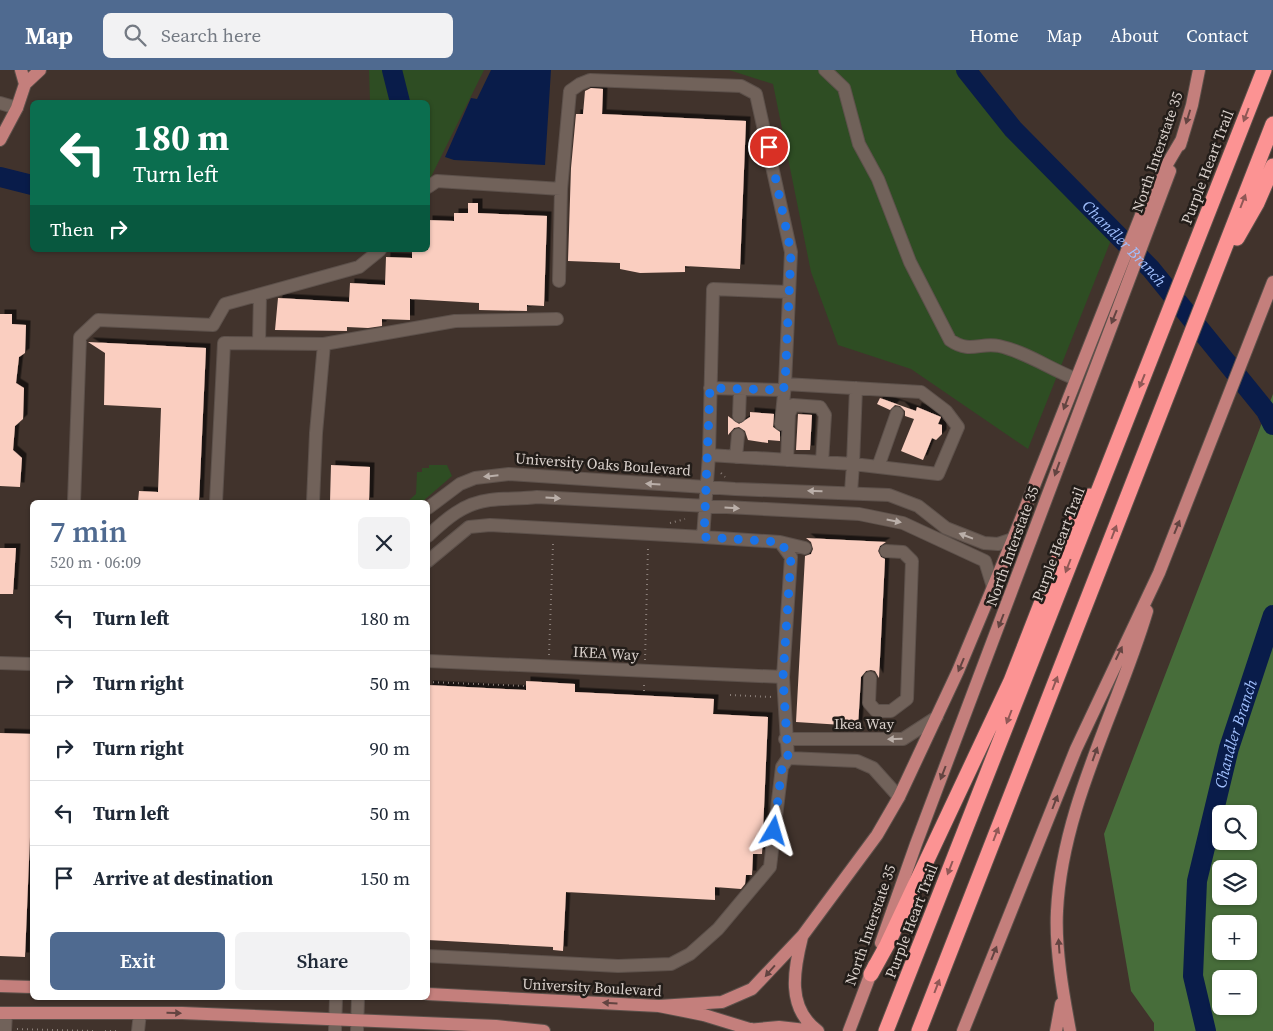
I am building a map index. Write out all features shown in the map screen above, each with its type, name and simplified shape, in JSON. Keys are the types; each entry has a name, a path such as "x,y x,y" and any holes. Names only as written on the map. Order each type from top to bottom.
{"highway":[{"name":"Purple Heart Trail","path":"886,1031 1264,70"},
{"path":"919,1031 1273,124"},
{"path":"1218,268 1257,203 1273,166"},
{"path":"871,974 887,945 1011,681 1075,517 1105,472"}],"main road":[{"path":"21,70 25,84"},
{"path":"0,140 17,108 25,84 40,70"},
{"name":"North Interstate 35","path":"849,1031 916,844 1014,588 1096,362 1133,272 1182,139 1199,70"},
{"path":"659,1006 722,1002 745,993 761,982 803,935 859,863 900,797 937,717 1013,539 1149,195 1182,139"},
{"path":"963,1031 1076,749 1159,573 1273,282"},
{"path":"1070,1031 1063,995 1057,911 1066,847 1090,767 1144,622 1159,573"},
{"path":"803,935 795,965 794,988 806,1020 818,1031"},
{"path":"0,986 30,987"},
{"name":"University Boulevard","path":"430,994 659,1006 698,1013 750,1030 779,1027 814,1031"},
{"path":"1056,1031 1063,995"},
{"path":"3,1013 140,1013 357,1026 496,1026 544,1031"}],"street":[{"path":"825,70 844,88 859,144 878,178 910,262 950,340 958,346 969,348 998,345 1076,379"},
{"path":"559,281 561,189 570,91 590,80 741,86 756,94 761,109 791,252 784,387 783,460"},
{"path":"0,103 17,108"},
{"path":"430,186 437,181 561,189"},
{"path":"213,325 225,304 359,267 378,252"},
{"path":"704,537 713,289 789,292"},
{"path":"259,343 260,295"},
{"path":"224,343 324,344 456,321 557,319"},
{"path":"74,500 80,337 98,320 213,325"},
{"path":"213,325 224,343 216,500"},
{"path":"313,500 316,433 324,344"},
{"path":"708,456 853,464 938,474 958,427 946,411 921,392 856,388 784,387 740,390 710,388"},
{"path":"851,492 856,388"},
{"path":"739,416 740,390"},
{"path":"878,467 898,409 902,391"},
{"path":"783,460 789,414 793,405 820,407 825,415 822,462"},
{"path":"736,457 738,435"},
{"name":"University Oaks Boulevard","path":"430,506 460,484 475,478 508,474 706,488 851,492 889,495 918,506 946,528 984,542 998,544 1013,539"},
{"path":"430,534 454,513 468,505 489,500 537,498 859,514 903,523 985,561 993,587"},
{"path":"430,559 469,527 502,526 780,542 805,548"},
{"path":"430,956 618,966 671,964 690,954 718,929 770,867 782,767 788,758 785,739 783,677 791,557 780,542"},
{"path":"870,678 869,703 876,711 891,712 907,699 912,561 903,552 886,551"},
{"name":"IKEA Way","path":"430,661 783,677"},
{"path":"0,663 30,664"},
{"name":"Ikea Way","path":"785,739 903,739 937,717"},
{"path":"788,758 857,761 873,768 900,797"},
{"path":"336,1000 336,1025"},
{"path":"357,1026 358,1000"},
{"path":"3,1013 5,1030"},
{"path":"138,1031 140,1013"}],"path":[{"path":"684,515 688,520"},
{"path":"548,659 553,544"},
{"path":"645,664 648,548"},
{"path":"644,679 644,691"},
{"path":"430,682 526,686"},
{"path":"730,695 784,697"},
{"path":"5,1030 93,1031"},
{"path":"105,1031 116,1031"}],"green space":[{"path":"369,70 484,70 430,179 430,100 370,100"},
{"path":"729,70 976,70 1001,108 1115,230 1028,449 911,369 838,345 811,272 773,84"},
{"path":"1273,394 1273,1031 1154,1031 1154,1023 1131,991 1104,834"},
{"path":"429,465 447,465 452,476 424,500 409,500 416,494 417,472 422,472 422,468 429,468"}],"water":[{"path":"491,70 551,70 545,165 454,160 445,157 471,98 477,99"}],"building":[{"path":"591,88 603,89 602,114 746,121 740,269 685,266 685,272 640,273 620,269 620,263 568,261 571,168 576,114 583,114 585,91"},
{"path":"468,203 478,203 478,213 547,216 544,306 527,305 527,311 479,310 479,303 410,299 410,320 382,319 382,326 368,328 347,327 347,331 275,330 278,298 349,302 350,283 385,285 386,257 412,258 412,252 430,252 430,220 454,221 454,213 468,213"},
{"path":"0,314 12,314 12,324 26,325 25,353 19,357 16,383 24,388 23,419 15,426 13,450 22,458 20,487 0,486"},
{"path":"88,342 206,348 199,500 138,500 139,491 158,492 161,408 104,405 105,353"},
{"path":"880,398 916,411 917,407 941,417 938,424 942,425 942,434 936,440 932,438 923,460 901,451 914,419 905,416 905,411 900,406 895,405 890,410 877,404"},
{"path":"750,412 774,414 773,427 780,432 780,441 768,440 768,443 748,440 745,431 739,427 734,428 728,435 728,416 739,424 750,417"},
{"path":"798,414 812,415 810,450 796,450"},
{"path":"331,465 370,467 369,500 330,500"},
{"path":"806,538 886,542 880,546 878,551 881,557 885,559 879,678 875,671 871,670 866,671 861,677 858,726 796,722 805,556 811,554 813,549 811,542"},
{"path":"0,548 16,548 13,594 0,594"},
{"path":"526,681 575,684 575,692 714,699 713,714 768,717 762,854 753,854 752,875 746,875 745,884 741,889 715,887 715,900 566,892 563,951 553,950 553,947 430,940 430,685 526,690"},
{"path":"0,733 30,734 30,837 25,957 0,956"}],"waterway":[{"path":"392,70 400,100"},
{"name":"Chandler Branch","path":"966,70 1013,129 1151,269 1266,411 1273,425"},
{"path":"0,177 30,184"},
{"name":"Chandler Branch","path":"1206,1031 1193,976 1197,881 1229,748 1273,615"}],"route":[{"path":"769,147 791,252 785,384 783,390 710,388 704,537 780,542 791,557 783,677 785,739 788,758 782,767 774,831"}]}
